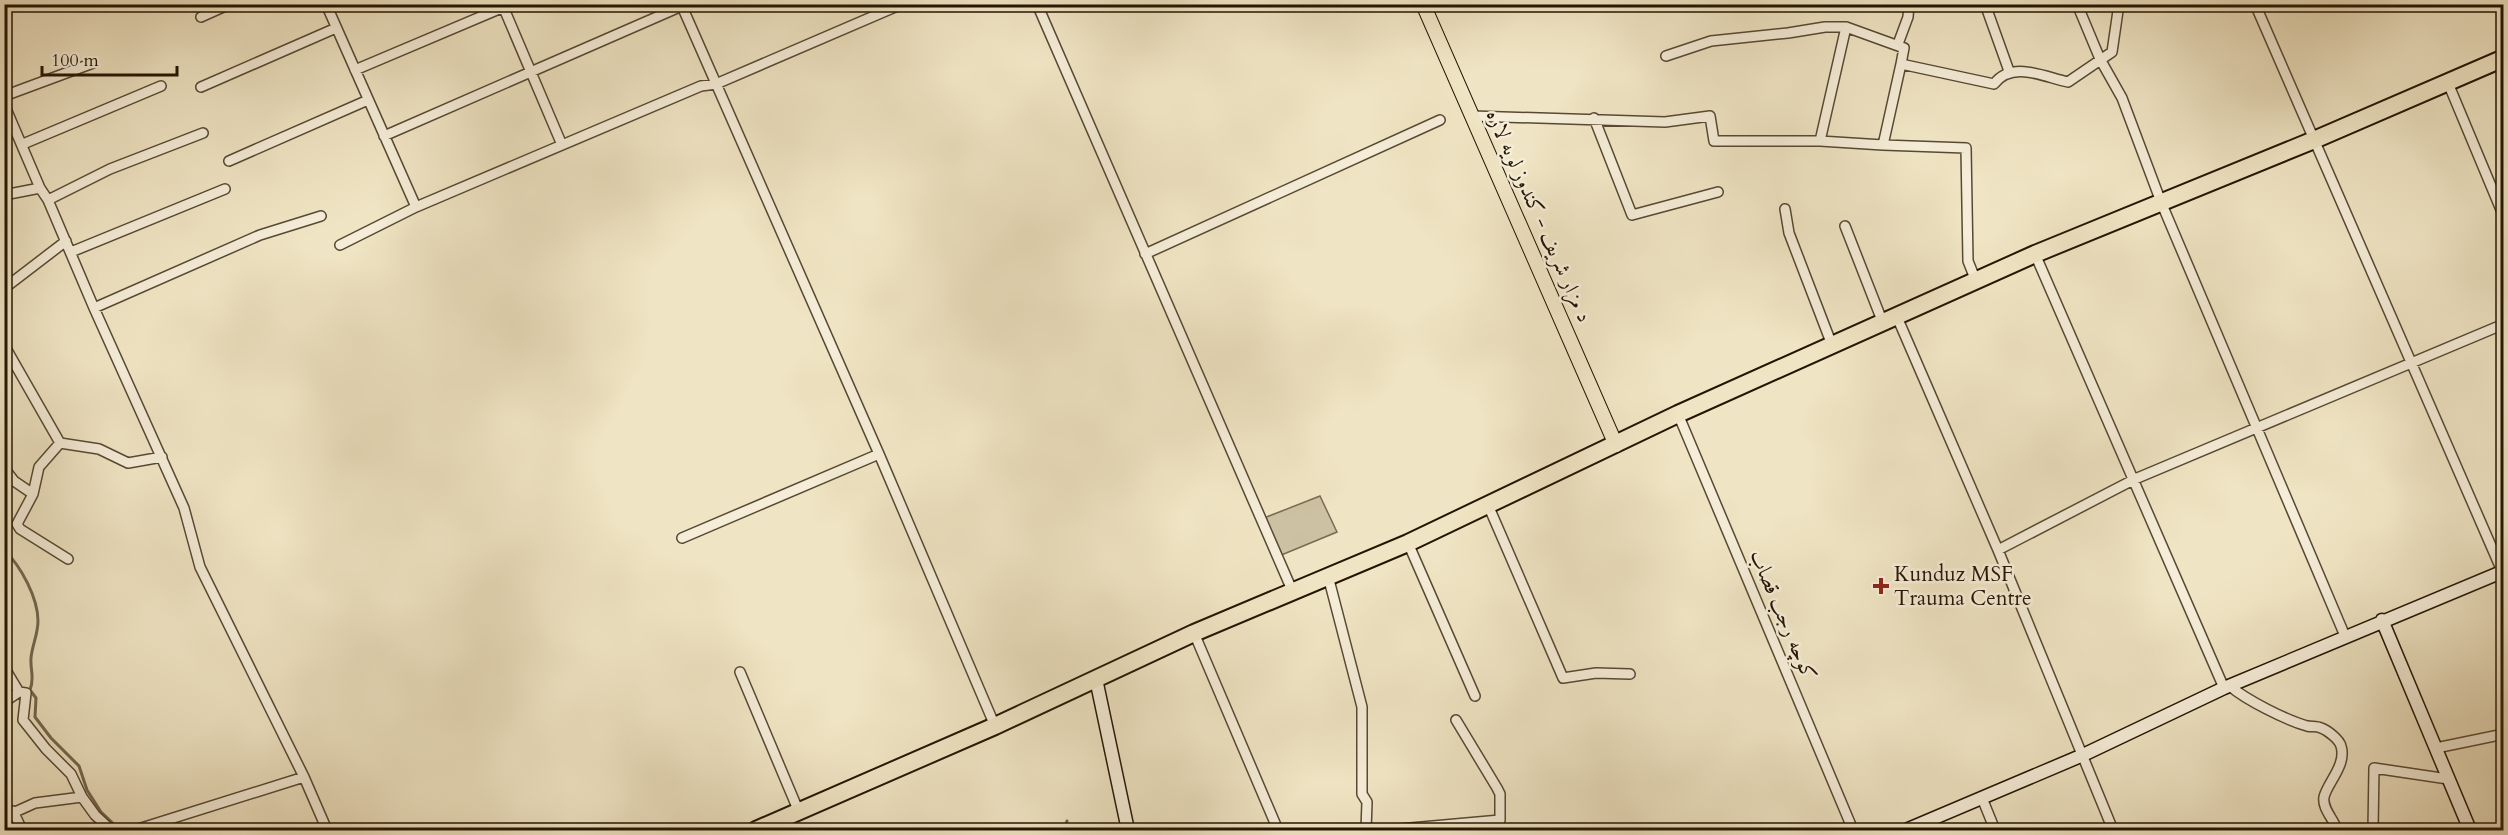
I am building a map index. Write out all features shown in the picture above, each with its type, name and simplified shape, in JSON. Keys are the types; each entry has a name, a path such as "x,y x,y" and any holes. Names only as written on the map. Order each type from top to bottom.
{"highway":[{"path":"756,831 994,726 1194,633 1408,543 1678,414 2036,254 2314,140 2504,58"}],"main road":[{"name":"د مزار شریف - کندوز لویه لاره","path":"1423,4 1616,445"}],"street":[{"path":"201,17 230,4"},
{"path":"340,245 416,207 701,86 716,84 902,4"},
{"path":"1037,4 1292,590"},
{"path":"1898,4 1909,6 1898,44"},
{"path":"1985,4 2009,71"},
{"path":"2077,4 2100,59 2122,98 2161,202 2345,636"},
{"path":"1901,64 1995,84 2000,76 2009,71 2027,72 2068,82 2112,52 2120,4"},
{"path":"1906,831 1931,826 1982,798 2083,755 2227,687 2503,571 2255,4"},
{"path":"2499,4 2504,16"},
{"path":"329,5 336,28 416,207"},
{"path":"384,136 682,5 879,454 994,726"},
{"path":"355,70 506,6 562,145"},
{"path":"1820,141 1846,27"},
{"path":"1666,56 1711,41 1788,33 1811,28 1846,27 1898,44 1904,48 1883,145"},
{"path":"201,87 336,28"},
{"path":"4,96 93,63"},
{"path":"2448,83 2504,217"},
{"path":"23,144 161,86"},
{"path":"229,160 368,100"},
{"path":"6,109 184,508 200,567 327,831"},
{"path":"1472,116 1665,122 1710,116 1714,141 1820,141 1966,148 1968,261 1976,281"},
{"path":"1594,118 1632,215 1718,192"},
{"path":"1145,254 1440,120"},
{"path":"48,200 110,169 203,133"},
{"path":"4,195 40,188"},
{"path":"71,252 225,189"},
{"path":"1785,209 1789,233 1832,345"},
{"path":"93,308 260,235 321,216"},
{"path":"1845,226 1998,550 2113,831"},
{"path":"6,287 66,241"},
{"path":"2036,254 2227,687 2306,725 2321,728 2338,740 2342,758 2333,781 2324,795 2324,806 2337,831"},
{"path":"1998,550 2135,479 2504,324"},
{"path":"4,345 60,443"},
{"name":"کوچه رجب قصاب","path":"1678,414 1853,831"},
{"path":"60,443 99,449 128,463 162,457"},
{"path":"60,443 39,467 33,494 17,524 20,530 68,559"},
{"path":"682,538 879,454"},
{"path":"4,468 14,480 33,494"},
{"path":"1488,505 1563,678 1596,673 1630,674"},
{"path":"1408,543 1475,696"},
{"path":"1328,576 1362,707 1362,794 1367,802 1366,831"},
{"path":"2382,620 2470,831"},
{"path":"1194,633 1278,831"},
{"path":"4,667 19,692"},
{"path":"740,672 799,812"},
{"path":"1096,679 1128,831"},
{"path":"4,702 19,692 26,693 23,720 46,750 71,774 95,815 111,831"},
{"path":"1388,831 1500,820 1500,794 1456,720"},
{"path":"2436,748 2504,734"},
{"path":"2373,831 2374,768 2448,779"},
{"path":"135,831 303,777"},
{"path":"22,831 9,814 35,803 82,796"},
{"path":"1982,798 1995,831"}],"shaded area":[{"path":"1320,496 1337,532 1279,556 1264,518"}],"waterway":[{"path":"4,550 27,583 37,612 38,626 31,658 30,690 36,698 35,717 51,738 79,766 87,790 101,812 120,830"},
{"path":"1064,830 1067,821"}],"place":[{"name":"Kunduz MSF Trauma Centre","path":"1881,586"}]}
